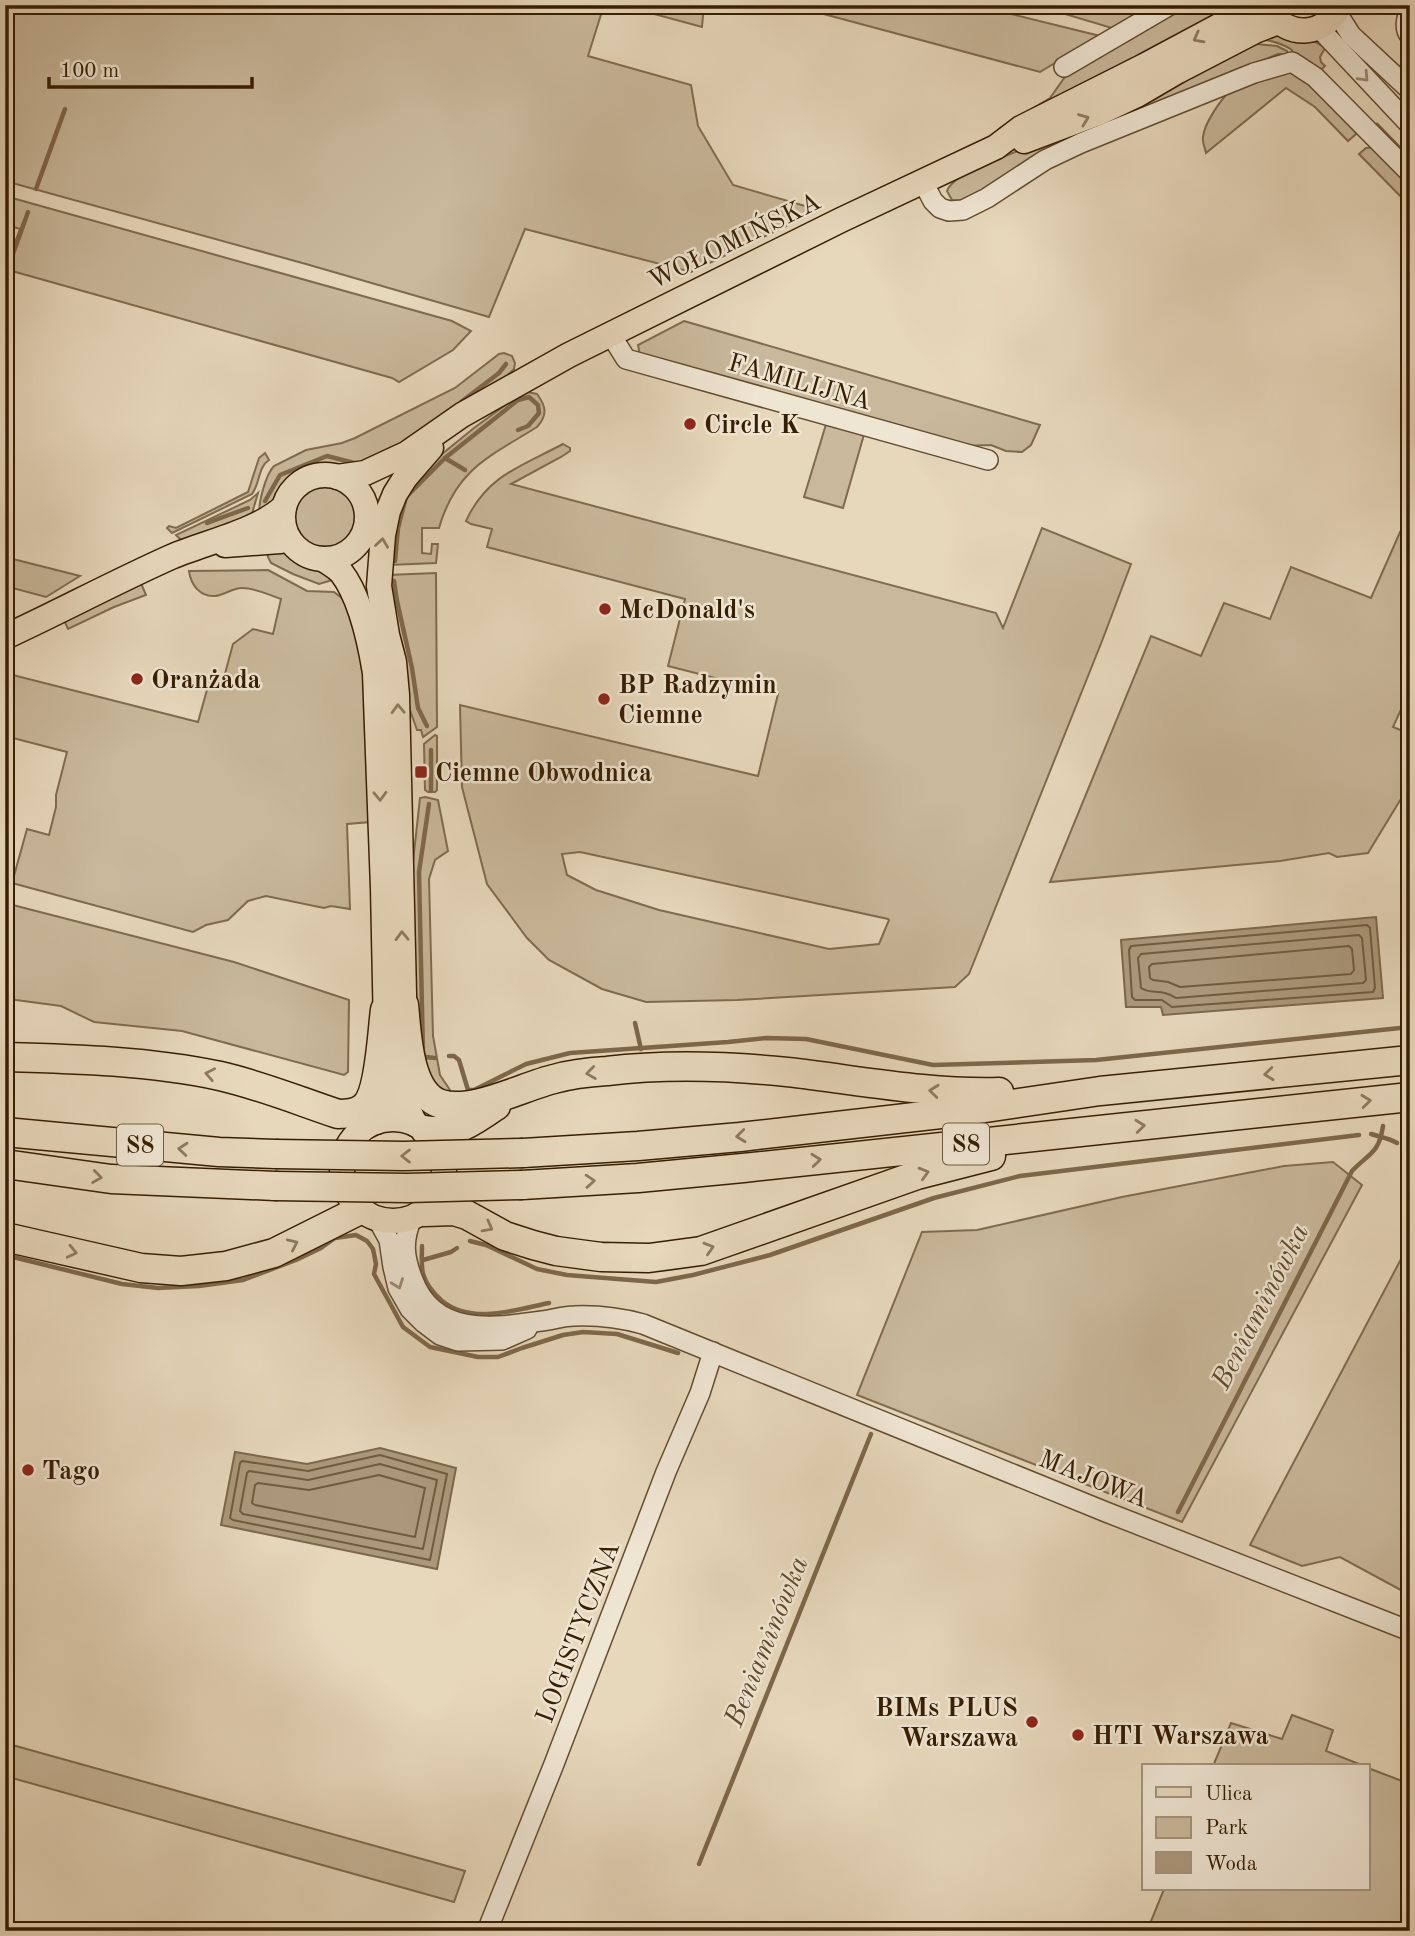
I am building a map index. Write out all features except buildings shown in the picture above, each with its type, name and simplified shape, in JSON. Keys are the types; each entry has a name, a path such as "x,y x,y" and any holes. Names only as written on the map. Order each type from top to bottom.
{"highway":[{"path":"394,1007 416,1078 422,1088 440,1104 474,1104 556,1078 607,1070 659,1068 742,1068 941,1092 1100,1091"},
{"path":"5,1058 65,1059 175,1068 222,1077 338,1114 358,1112 367,1105 373,1094 394,1007"},
{"name":"S8","path":"5,1132 276,1154 404,1156 523,1153 754,1135 958,1112 1100,1091 1410,1060"},
{"path":"420,1127 440,1132 451,1131 525,1088"},
{"path":"276,1093 327,1125 351,1130 370,1125"},
{"name":"S8","path":"5,1164 111,1178 275,1186 407,1188 522,1185 704,1171 1410,1097"},
{"path":"418,1215 454,1211 467,1215 505,1236 556,1251 631,1259 677,1255 701,1251 917,1175 1106,1130"},
{"path":"5,1237 141,1268 181,1271 226,1266 274,1253 369,1215"}],"main road":[{"name":"WOŁOMIŃSKA","path":"337,477 365,474 406,454 462,415 569,355 996,147 1021,128 1258,5"},
{"name":"WOŁOMIŃSKA","path":"996,147 1032,139 1137,95 1255,31 1273,14"},
{"path":"1273,14 1286,27 1302,31 1332,15"},
{"name":"WOŁOMIŃSKA","path":"364,504 388,481 502,392"},
{"path":"323,559 341,572 357,604 371,650 375,673 382,874 394,1007 404,1097 408,1111 433,1138 443,1163 444,1177 433,1202 418,1215 396,1222 369,1215 351,1200 341,1175 346,1149 353,1138 383,1111 386,1102 394,1007 397,695 379,578 381,550 391,501 405,478 431,448"},
{"path":"315,476 337,477 349,483 364,504 366,524 363,534 348,552 336,557 323,559 304,553 295,547 285,529 284,507 288,496 304,480 315,476"},
{"path":"5,637 137,572 258,524 284,507"},
{"path":"196,548 289,539"},
{"path":"358,543 358,558 363,574 387,635"},
{"path":"370,1125 389,1119 403,1120 420,1127"}],"street":[{"path":"1064,67 1170,5"},
{"path":"1409,12 1406,21 1407,33 1410,36"},
{"path":"1332,15 1410,90"},
{"path":"1332,15 1410,125"},
{"path":"923,182 940,208 949,211 963,210 987,198 1045,160 1069,149 1254,73 1292,62 1315,77 1410,173"},
{"name":"FAMILIJNA","path":"611,335 626,359 988,460"},
{"path":"369,1215 389,1240 398,1288 410,1309 440,1335 458,1341 502,1340 544,1321"},
{"path":"418,1215 406,1232 407,1261 419,1297 433,1310 454,1322 474,1327 544,1321"},
{"name":"MAJOWA","path":"544,1321 574,1316 626,1319 1410,1631"},
{"name":"LOGISTYCZNA","path":"487,1931 654,1509 713,1352"}],"green space":[{"path":"5,5 604,5 588,56 691,85 698,126 733,185 819,210 691,272 525,229 489,317 5,181"},
{"path":"621,5 704,5 702,27"},
{"path":"790,5 975,5 1100,36 1040,72"},
{"path":"1035,5 1151,5 1115,29"},
{"path":"1183,5 1203,5 1206,8 1214,5 1237,5 1000,128 1050,98 1072,67"},
{"path":"1272,33 1314,41 1325,48 1320,57 1325,66 1319,72 1307,61 1292,54 1289,48 1264,40"},
{"path":"1256,44 1277,46 1288,54 1278,54 1202,86 964,201 952,200 947,191 955,181 978,167 1097,117"},
{"path":"1293,69 1356,130 1356,134 1348,141 1315,107 1286,88 1206,153 1203,139 1206,126 1228,93"},
{"path":"1376,147 1410,183 1410,206 1359,154 1366,148"},
{"path":"5,196 452,321 471,331 453,350 399,382 5,269 20,229 5,224"},
{"path":"684,321 1040,425 1031,445 1022,452 1006,451 991,445 962,446 640,356 638,345"},
{"path":"504,353 512,356 515,363 509,374 511,377 408,449 351,469 317,464 297,472 278,492 272,507 260,516 263,490 274,466 306,450 355,438 455,388"},
{"path":"527,392 537,394 542,403 544,414 541,423 489,457 465,478 446,508 439,528 422,528 422,553 431,554 432,544 438,544 436,563 389,565 403,494 431,463 474,428"},
{"path":"827,421 865,431 843,508 804,497"},
{"path":"563,444 570,448 570,451 511,484 996,613 1003,628 1042,528 1131,564 969,974 955,987 737,1000 646,1002 602,989 549,960 527,938 487,884 462,787 460,705 758,776 778,694 668,666 685,599 487,547 492,529 466,521 475,505 495,482","holes":["580,852 888,919 879,944 829,949 659,910 596,890 567,875 562,854"]},
{"path":"265,453 269,460 263,467 252,494 172,533 167,528 176,528 248,492 259,458"},
{"path":"319,487 331,487 347,496 354,506 354,530 347,540 331,549 319,549 308,544 299,535 294,524 294,512 299,501 308,492"},
{"path":"258,493 251,517 184,540 176,535 250,500"},
{"path":"1400,532 1410,537 1410,690 1393,727 1410,734 1410,784 1368,853 1337,857 1329,853 1280,861 1050,882 1151,636 1201,656 1224,603 1270,619 1291,567 1371,598"},
{"path":"267,548 284,551 298,562 327,572 336,579 319,584 293,574 271,563"},
{"path":"5,557 80,576 46,597 5,586"},
{"path":"268,570 307,591 334,592 343,599 354,624 363,658 371,822 347,824 350,909 331,906 324,908 266,896 248,901 228,920 206,925 193,932 12,883 27,829 49,835 67,752 5,736 5,673 198,722 210,679 223,681 233,644 253,629 273,634 281,599 247,588 210,596 194,585 189,571"},
{"path":"436,573 437,727 423,737 421,730 417,730 410,710 386,593 388,575"},
{"path":"140,581 146,595 68,629 64,620"},
{"path":"435,735 437,790 428,792 425,790 424,744"},
{"path":"420,798 438,800 448,851 435,860 429,879 433,1036 440,1075 450,1090 451,1099 441,1094 418,1064 412,871"},
{"path":"5,903 234,962 349,1000 348,1072 344,1075 182,1031 94,1022 61,1006 5,997"},
{"path":"1333,1162 1362,1185 1182,1522 857,1395 922,1232 977,1230 1122,1197 1284,1166"},
{"path":"1410,1242 1410,1595 1340,1557 1302,1566 1250,1545"},
{"path":"1292,1715 1333,1730 1326,1751 1359,1764 1214,1764 1231,1723 1282,1739"},
{"path":"5,1743 465,1871 454,1902 5,1776"},
{"path":"1370,1769 1410,1784 1410,1931 1147,1931 1164,1890 1370,1890"}],"water":[{"path":"1376,917 1383,998 1163,1015 1161,1007 1126,1007 1121,940"},
{"path":"380,1448 456,1468 437,1569 221,1525 235,1452 307,1464"}],"waterway":[{"path":"36,189 65,109"},
{"path":"1377,125 1410,159"},
{"path":"10,262 28,212"},
{"path":"461,402 499,373 506,364"},
{"path":"395,561 398,528 406,497 445,458 518,400 529,397 538,405 539,413 528,426 518,430"},
{"path":"265,501 280,475 327,456 358,464"},
{"path":"445,458 465,470"},
{"path":"207,523 248,508"},
{"path":"394,581 418,708 427,726"},
{"path":"431,750 431,791"},
{"path":"429,804 419,872 423,1053 425,1057 435,1058"},
{"path":"635,1023 641,1049"},
{"path":"449,1056 459,1060 468,1090 474,1090 526,1064 570,1053 766,1038 806,1039 933,1065 1096,1060 1400,1028"},
{"name":"Beniaminówka","path":"1178,1512 1352,1171 1376,1148 1383,1126"},
{"name":"Beniaminówka","path":"1371,1134 1397,1143"},
{"path":"470,1241 486,1245 537,1269 567,1275 656,1282 770,1255 934,1198 1020,1176 1359,1135"},
{"path":"5,1255 122,1284 158,1288 199,1286 243,1280 296,1260 335,1238 356,1235 367,1241 373,1249 376,1264 374,1274 403,1327 430,1347 478,1357 498,1357 563,1335 583,1332 617,1334 678,1353"},
{"path":"422,1246 422,1271 426,1281 442,1301 454,1308 494,1314 549,1303"},
{"path":"423,1260 457,1248"},
{"name":"Beniaminówka","path":"699,1864 871,1434"}],"place":[{"name":"Circle K","path":"690,424"},
{"name":"McDonald's","path":"605,609"},
{"name":"Oranżada","path":"137,679"},
{"name":"BP Radzymin Ciemne","path":"604,699"},
{"name":"Ciemne Obwodnica","path":"421,772"},
{"name":"Tago","path":"28,1470"},
{"name":"BIMs PLUS Warszawa","path":"1032,1722"},
{"name":"HTI Warszawa","path":"1078,1735"}]}
